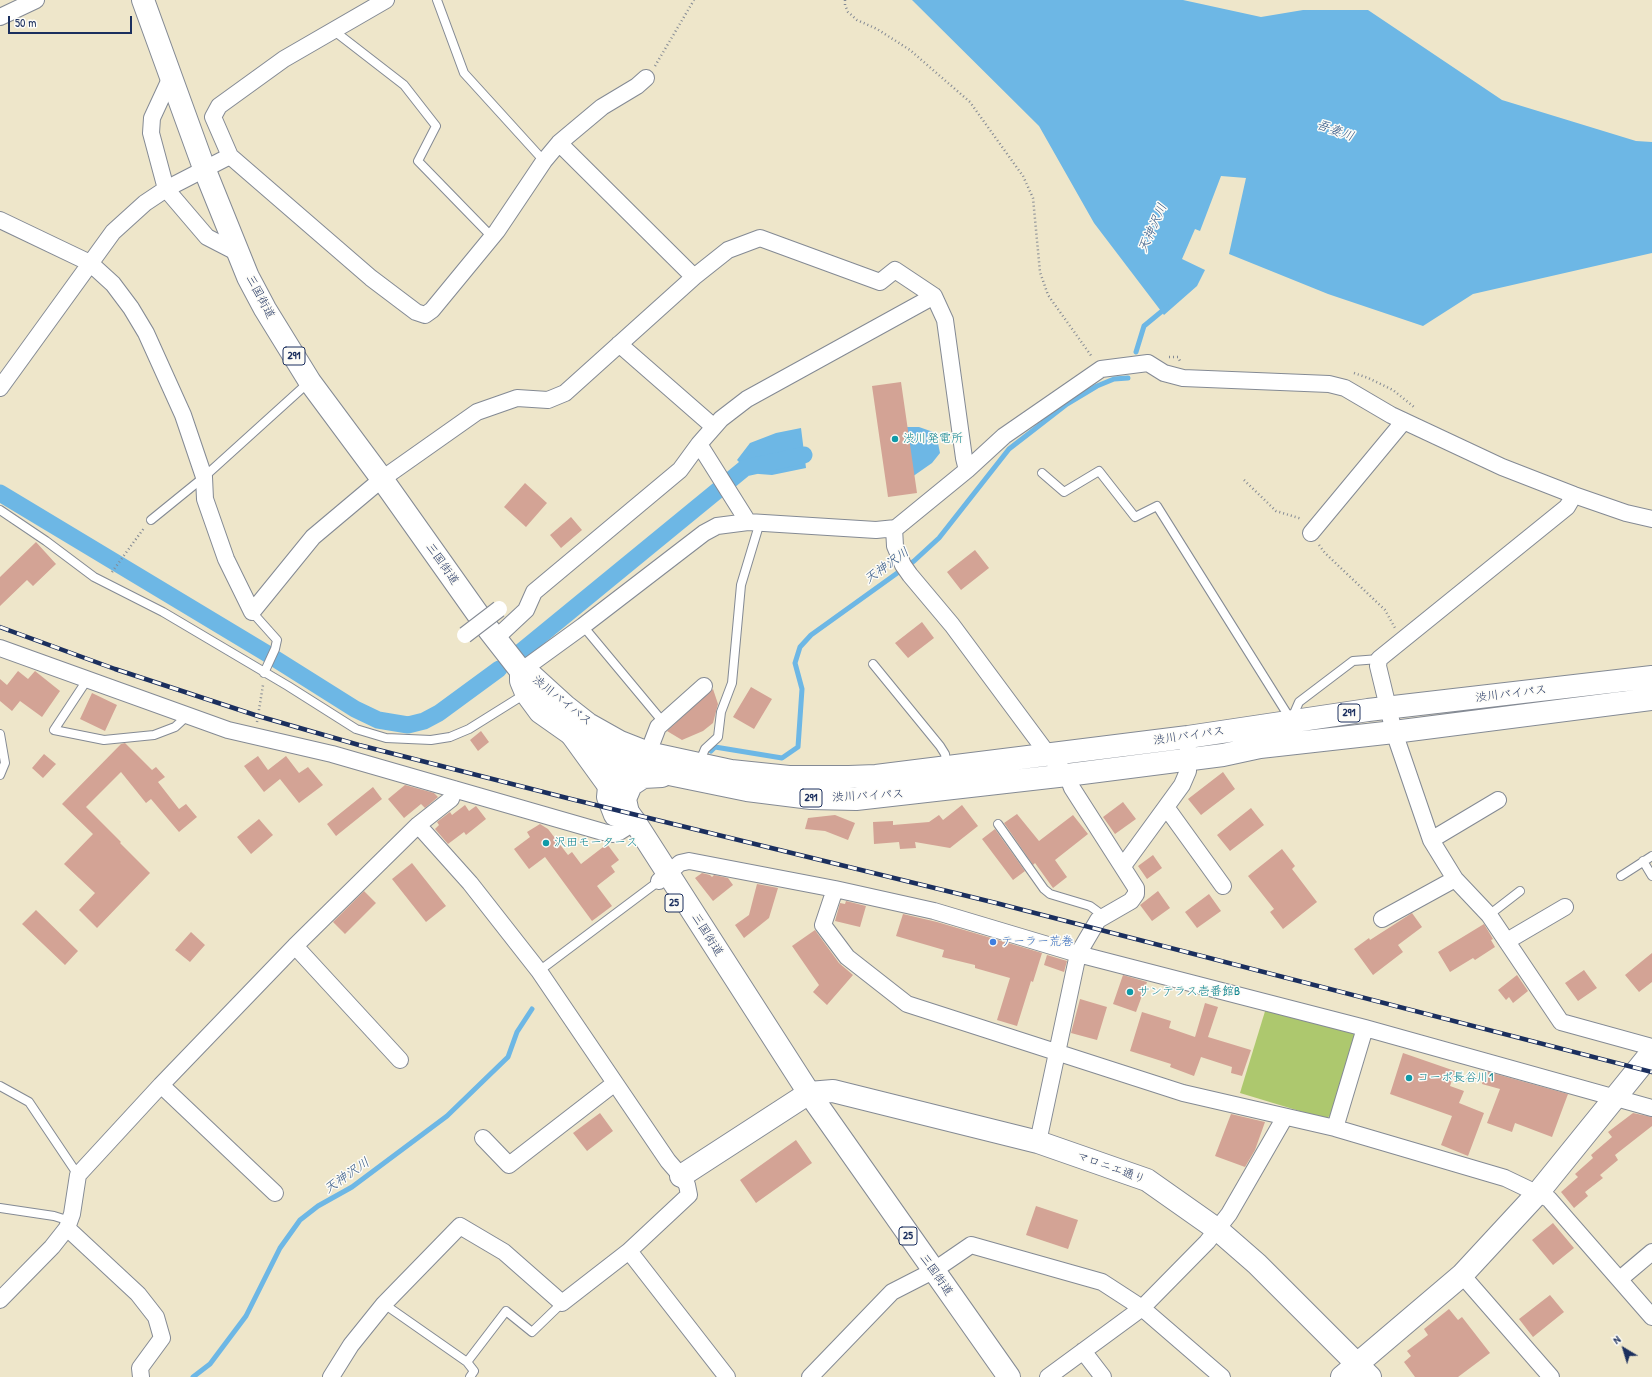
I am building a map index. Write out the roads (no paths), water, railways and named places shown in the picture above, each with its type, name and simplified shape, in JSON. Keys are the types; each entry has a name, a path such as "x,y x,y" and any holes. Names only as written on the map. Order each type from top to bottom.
{"main road":[{"name":"三国街道","path":"143,0 204,168 238,253 265,309 310,382 382,479 496,625 521,671 568,730 608,786 626,820"},
{"name":"渋川バイパス","path":"1652,677 1291,720 1188,737 1047,753 876,776 819,778 731,771 648,753 620,742 588,724 565,706 532,676 521,671 521,681 526,694 540,712 568,730 594,750 625,763 674,775 747,790 811,798 856,799 1067,776 1223,755 1260,747 1394,732 1652,699"},
{"name":"三国街道","path":"540,712 626,820 664,877 741,1006 809,1093 1009,1377"},
{"path":"608,786 610,777 625,763 648,753"},
{"path":"626,820 625,799 631,784 643,777 674,775"},
{"path":"1357,1373 1462,1275 1537,1194 1652,1052"},
{"name":"マロニエ通り","path":"809,1093 833,1091 1038,1142 1147,1180 1218,1230 1257,1264 1357,1373"},
{"path":"681,1176 809,1093"}],"street":[{"path":"0,18 36,0"},
{"path":"386,0 284,60 215,111 213,117 230,156 371,278 416,312 425,314 432,310 492,237 544,161 559,143 602,107 637,86 646,78"},
{"path":"171,77 152,118 151,133 166,189 207,237 238,253"},
{"path":"559,143 694,277"},
{"path":"0,388 113,232 144,203 204,168 230,156"},
{"path":"0,220 90,263 113,284 131,308 146,333 183,415 204,477 205,499 226,559 252,612 313,537 382,479 477,412 517,398 548,400 565,392 694,277 728,250 760,238 880,282 895,270 934,296 945,320 964,458 967,470"},
{"path":"465,635 496,625 526,610 534,592 680,470 699,444 721,419 747,399 934,296"},
{"path":"619,344 714,427"},
{"path":"521,671 583,626 704,533 717,526 754,522 876,530 894,528 901,525 967,470 1004,436 1101,369 1148,363 1164,373 1183,378 1329,384 1345,388 1404,421 1502,467 1574,495 1626,513 1652,519"},
{"path":"1311,533 1404,421"},
{"path":"699,444 754,522"},
{"path":"1574,495 1567,507 1379,659 1378,666 1394,732 1431,840 1455,879 1489,915 1561,1022 1652,1047"},
{"path":"894,528 895,546 906,570 952,625 1047,753 1067,776 1072,788 1136,888 1136,894 1131,901 1098,920 1078,954 1038,1142"},
{"path":"0,648 228,730 332,754 603,832 613,834 626,820"},
{"path":"648,753 656,733 663,722 704,686"},
{"path":"1122,866 1182,785 1188,772 1188,737"},
{"path":"0,1300 52,1247 68,1225 78,1175 161,1085 295,946 418,825 451,800 454,788"},
{"path":"1431,840 1498,800"},
{"path":"1166,808 1223,886"},
{"path":"331,1377 351,1345 384,1304 460,1226 504,1252 562,1303 629,1251 689,1195 687,1185 681,1176 668,1161 539,971 470,883 418,825"},
{"path":"664,877 680,863 689,861 835,888 934,911 1078,954 1365,1028 1652,1108"},
{"path":"1382,919 1455,879"},
{"path":"835,888 823,925 847,957 906,1004 1183,1093 1335,1128 1505,1178 1549,1199 1652,1317"},
{"path":"1507,941 1565,907"},
{"path":"295,946 400,1060"},
{"path":"1335,1128 1365,1028"},
{"path":"483,1138 509,1165 615,1083"},
{"path":"161,1085 275,1193"},
{"path":"1048,1377 1142,1308 1218,1230 1284,1116"},
{"path":"68,1225 138,1294 156,1317 162,1338 140,1368 141,1377"},
{"path":"810,1377 892,1292 933,1271 971,1245 1102,1282 1142,1308 1222,1377"},
{"path":"629,1251 727,1377"},
{"path":"1620,1279 1652,1252"},
{"path":"1462,1275 1518,1337 1551,1377"},
{"path":"1083,1351 1103,1377"}],"lane":[{"path":"436,0 464,73 544,161"},
{"path":"333,30 404,85 436,126 418,161 492,237"},
{"path":"151,520 204,477 310,382"},
{"path":"1042,473 1064,492 1099,470 1135,517 1157,506 1291,720"},
{"path":"0,510 46,541 94,577 163,612 265,669 356,729 386,738 431,740 450,737 469,729 526,694"},
{"path":"699,765 705,749 718,737 721,712 732,683 741,585 754,522"},
{"path":"252,612 276,637 278,643 265,669"},
{"path":"583,626 663,722"},
{"path":"1291,720 1299,702 1353,661 1379,659"},
{"path":"873,664 940,746 945,754 948,766"},
{"path":"87,680 54,730 104,740 154,734 175,726 187,716"},
{"path":"0,734 5,763 0,776"},
{"path":"998,824 1044,889 1050,894 1090,906 1105,917"},
{"path":"1621,876 1652,856"},
{"path":"1643,862 1652,876"},
{"path":"539,971 664,877"},
{"path":"1489,915 1520,892"},
{"path":"0,1086 29,1102 78,1175"},
{"path":"0,1208 54,1216 68,1225"},
{"path":"467,1362 506,1311 532,1332 562,1303"},
{"path":"384,1304 467,1362 474,1371 470,1377"}],"water":[{"name":"吾妻川","path":"912,0 1183,0 1261,17 1303,10 1368,10 1502,100 1636,141 1652,142 1652,253 1473,294 1423,326 1328,294 1229,254 1246,178 1221,176 1200,231 1195,229 1182,259 1205,270 1197,286 1164,315 1094,223 1039,126"},
{"path":"904,427 919,427 936,433 940,453 932,463 912,477"},
{"path":"801,428 806,468 772,475 759,474 745,468 737,460 750,443 776,433"}],"waterway":[{"name":"天神沢川","path":"1136,352 1144,326 1167,307"},
{"name":"天神沢川","path":"711,751 715,747 782,758 798,747 802,689 795,663 800,647 811,635 914,561 939,538 1009,449 1067,404 1097,386 1114,379 1128,378"},
{"path":"518,654 745,468 804,455"},
{"path":"0,493 266,653 355,709 378,720 408,725 424,721 439,713 499,669"},
{"name":"天神沢川","path":"193,1377 210,1364 246,1316 280,1248 300,1220 318,1206 352,1187 447,1116 508,1057 517,1032 532,1009"}],"railway":[{"path":"0,627 115,669 258,716 359,745 567,798 996,903 1652,1072"}],"place":[{"name":"渋川発電所","path":"895,439"},
{"name":"沢田モータース","path":"546,843"},
{"name":"テーラー荒巻","path":"993,942"},
{"name":"サンテラス壱番館B","path":"1130,992"},
{"name":"コーポ長谷川1","path":"1409,1078"}]}
